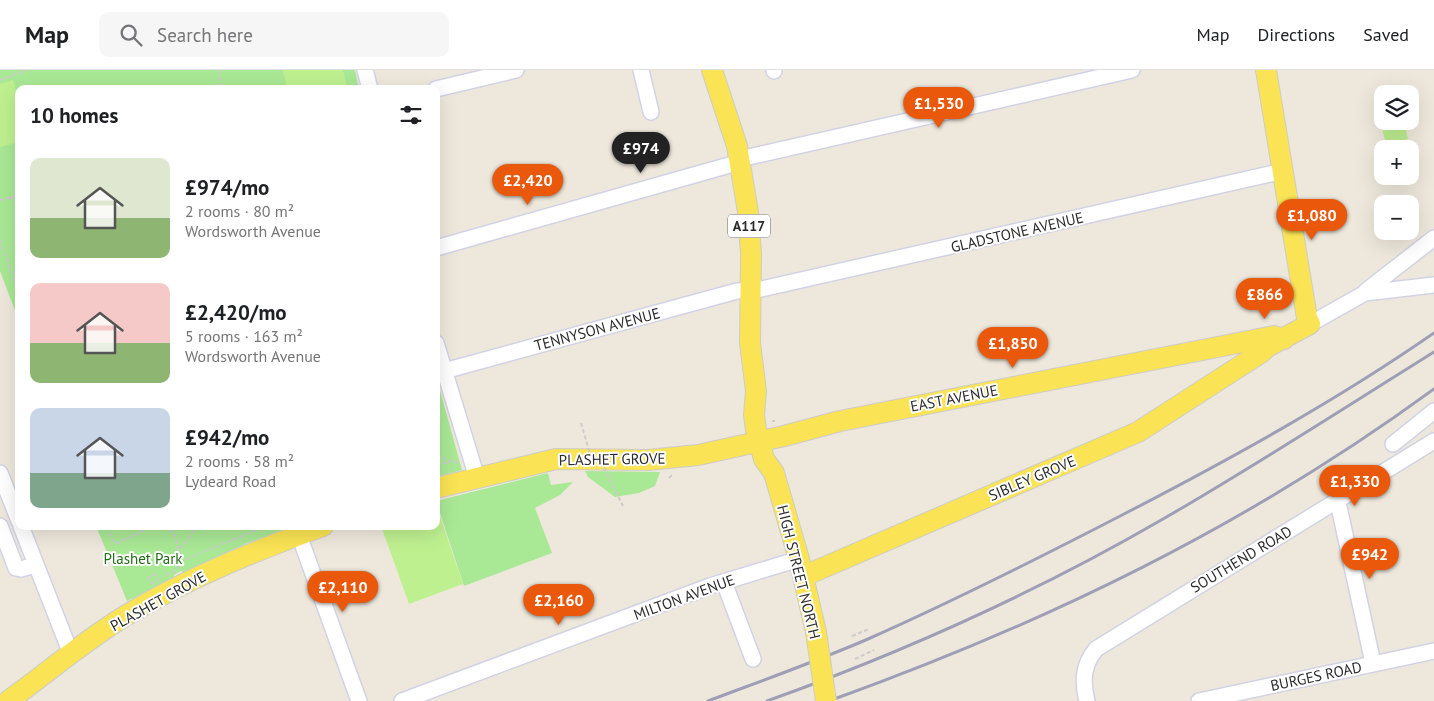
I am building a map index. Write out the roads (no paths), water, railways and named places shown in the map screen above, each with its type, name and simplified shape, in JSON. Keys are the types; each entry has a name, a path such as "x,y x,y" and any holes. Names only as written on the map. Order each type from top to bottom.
{"main road":[{"name":"HIGH STREET NORTH","path":"712,70 728,115 740,160 748,212 750,343 756,392 754,415 769,430 766,464 774,473 802,568 816,632 826,701"},
{"path":"1266,70 1307,318 1310,324"},
{"name":"EAST AVENUE","path":"769,430 840,420 1247,351 1274,336 1284,339 1310,324"},
{"name":"SIBLEY GROVE","path":"802,568 1138,432 1247,351"},
{"name":"PLASHET GROVE","path":"440,486 474,470 556,459 671,459 769,430"},
{"name":"PLASHET GROVE","path":"8,701 124,616 240,558 312,530"}],"street":[{"path":"365,70 369,85"},
{"path":"440,88 516,70"},
{"path":"641,70 651,112"},
{"path":"440,247 740,160 1132,70"},
{"name":"GLADSTONE AVENUE","path":"750,290 1282,171"},
{"path":"1310,324 1365,292 1393,273 1434,238"},
{"path":"1365,292 1434,285"},
{"name":"TENNYSON AVENUE","path":"444,371 730,292 750,290"},
{"path":"440,357 474,470"},
{"path":"1393,444 1432,418"},
{"name":"SOUTHEND ROAD","path":"1086,701 1083,676 1088,659 1096,648 1434,441"},
{"path":"0,473 6,506 15,516"},
{"path":"1336,502 1339,507 1373,664"},
{"path":"0,526 16,568 21,569 36,564"},
{"path":"23,530 70,654"},
{"path":"299,535 359,701"},
{"name":"MILTON AVENUE","path":"402,701 724,582 802,568"},
{"path":"724,582 753,659"},
{"name":"BURGES ROAD","path":"1199,701 1434,650"}],"railway":[{"path":"708,701 868,639 966,594 1062,546 1283,428 1359,382 1434,333"},
{"path":"767,701 869,662 969,619 1115,546 1265,458 1434,352"},
{"path":"829,701 989,639 1143,567 1291,485 1363,439 1434,389"}],"park label":[{"name":"Plashet Park","path":"143,558"}]}
